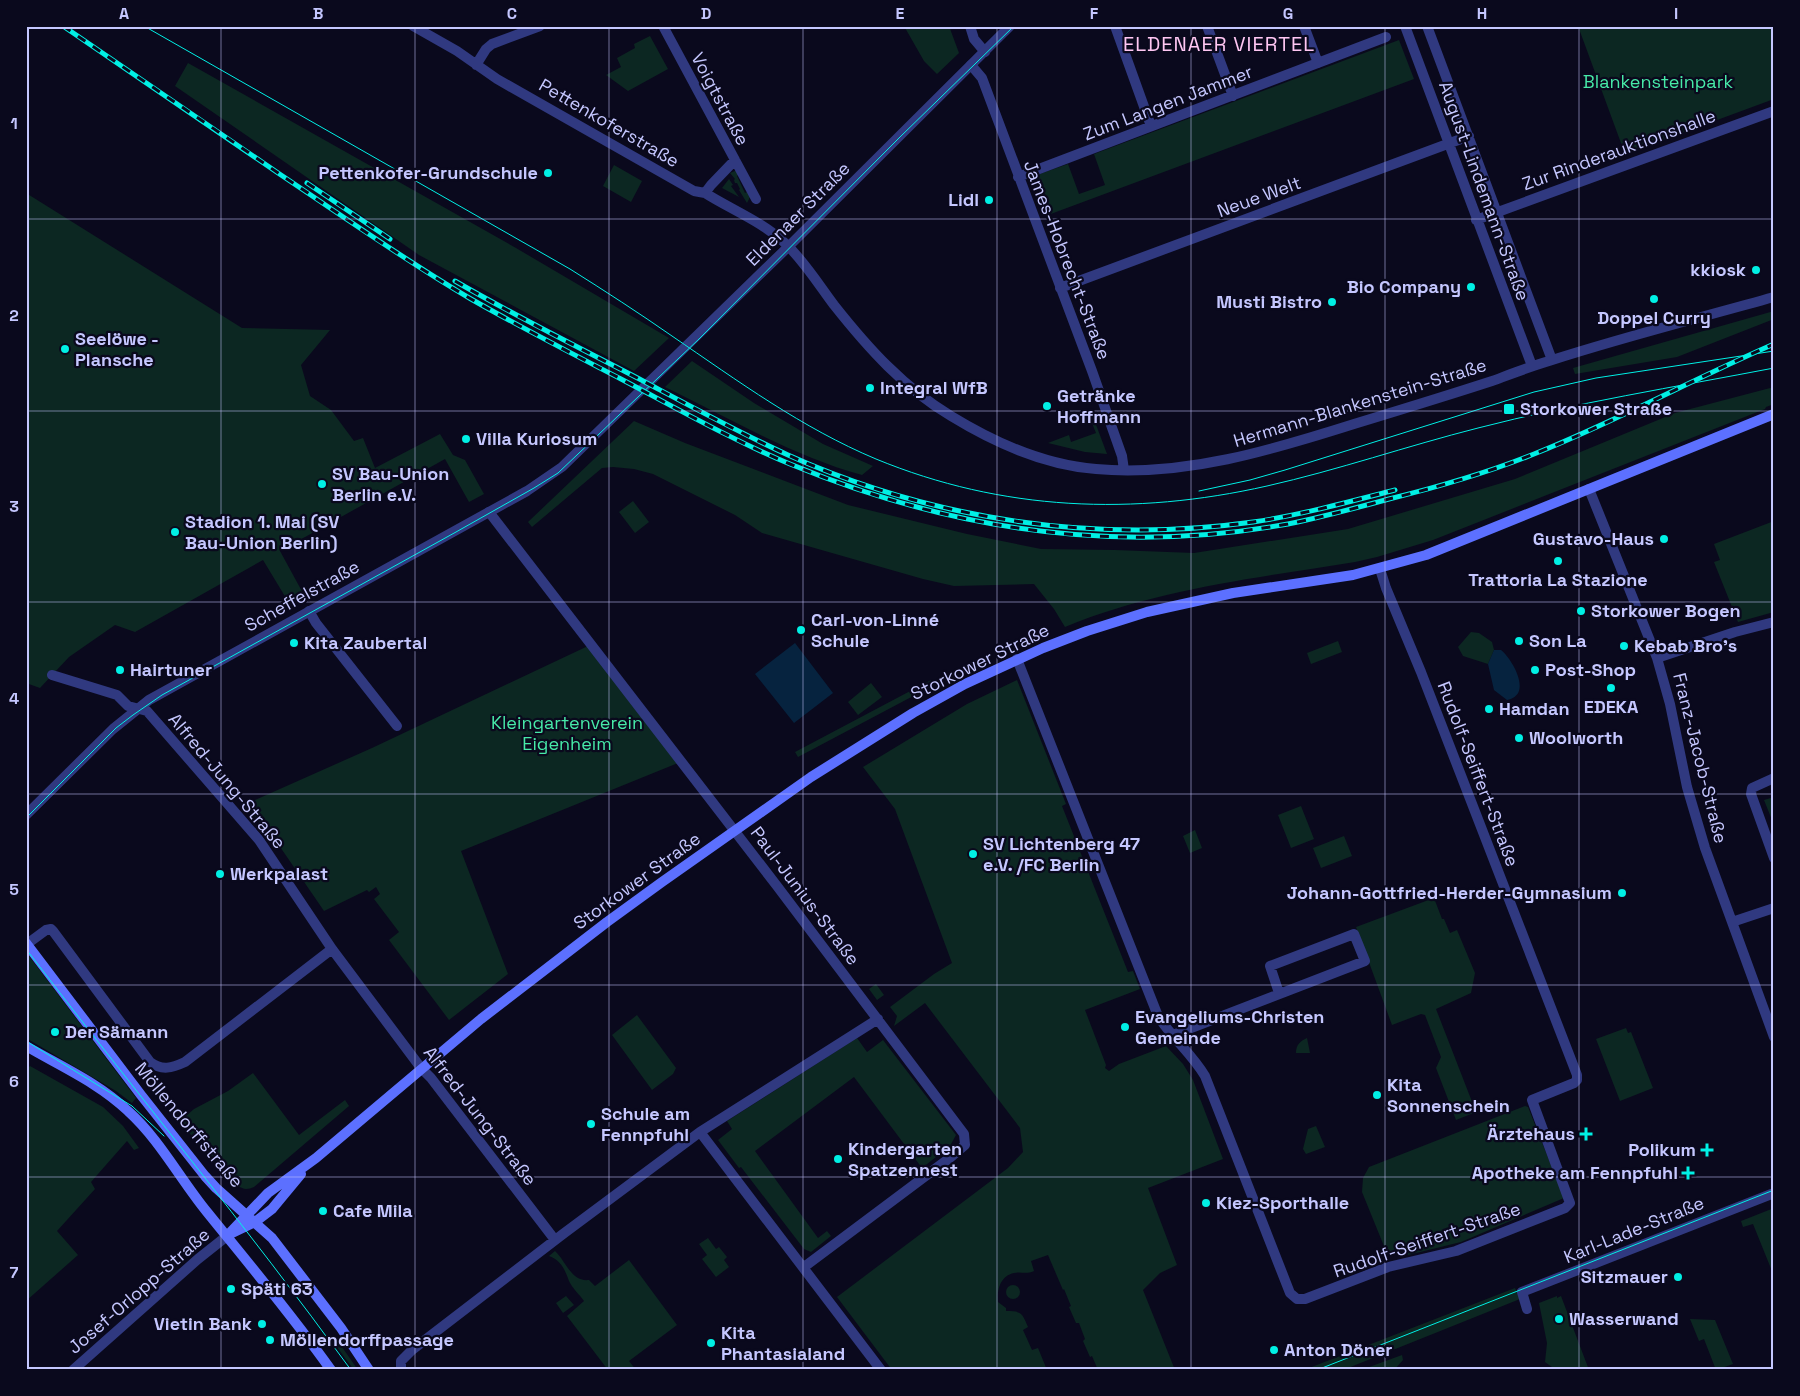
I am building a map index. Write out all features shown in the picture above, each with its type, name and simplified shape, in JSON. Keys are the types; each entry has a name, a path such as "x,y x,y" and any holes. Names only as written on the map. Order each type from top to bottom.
{"main road":[{"name":"Storkower Straße","path":"227,1236 268,1193 312,1161 481,1019 607,922 811,778 913,713 965,684 1017,659 1094,628 1182,603 1380,569 1426,555 1774,414"},
{"name":"Möllendorffstraße","path":"26,943 141,1095 206,1176 216,1188 276,1243 341,1328 369,1370"},
{"name":"Möllendorffstraße","path":"26,1046 109,1094 129,1111 155,1141 206,1211 286,1310 331,1370"},
{"name":"Storkower Straße","path":"227,1236 255,1222 272,1209 312,1161"}],"street":[{"name":"Pettenkoferstraße","path":"413,26 458,51 497,78 690,188 704,193 770,230 789,246"},
{"path":"476,65 486,49 492,44 540,26"},
{"name":"Voigtstraße","path":"663,26 756,199"},
{"path":"970,26 974,39 984,52"},
{"name":"Eldenaer Straße","path":"606,425 1010,26"},
{"path":"1114,26 1152,126"},
{"path":"1207,26 1233,96"},
{"path":"1304,26 1318,63"},
{"name":"August-Lindemann-Straße","path":"1405,26 1532,366"},
{"name":"August-Lindemann-Straße","path":"1427,26 1552,360"},
{"name":"Zum Langen Jammer","path":"1018,177 1386,38"},
{"name":"James-Hobrecht-Straße","path":"971,65 982,78 1106,409 1122,456 1124,470"},
{"name":"Zur Rinderauktionshalle","path":"1476,220 1774,111"},
{"name":"Neue Welt","path":"1060,288 1469,136"},
{"name":"Voigtstraße","path":"704,193 735,160"},
{"name":"Hermann-Blankenstein-Straße","path":"789,246 878,358 913,390 982,435 1023,453 1061,464 1090,469 1124,470 1195,464 1267,450 1532,366 1774,297"},
{"name":"Scheffelstraße","path":"26,814 102,738 137,709 169,689 546,479 562,467 606,425"},
{"name":"Franz-Jacob-Straße","path":"1589,489 1657,658 1670,704 1690,796 1705,848 1774,1038"},
{"name":"Paul-Junius-Straße","path":"489,512 878,1018 964,1134 965,1145 804,1267"},
{"name":"Rudolf-Seiffert-Straße","path":"1017,659 1158,1016 1196,1062 1205,1076 1290,1293 1297,1299 1305,1299 1388,1267 1456,1251 1565,1208 1570,1203 1532,1100 1574,1083 1577,1080 1577,1075 1380,569"},
{"path":"309,611 316,623 398,726"},
{"path":"1657,658 1735,632 1774,622"},
{"name":"Alfred-Jung-Straße","path":"52,675 117,695 128,706 147,711 259,840 332,949 421,1068 431,1078 555,1240"},
{"path":"1774,778 1752,788 1751,794 1774,858"},
{"path":"1732,922 1774,908"},
{"name":"Möllendorffstraße","path":"26,943 46,930 51,929 150,1062 162,1068 170,1068 184,1062 332,949"},
{"path":"1173,1035 1365,961 1354,934 1270,966 1279,993"},
{"path":"401,1370 401,1361 412,1350 700,1132 878,1018"},
{"path":"700,1132 881,1370"},
{"name":"Karl-Lade-Straße","path":"1527,1309 1522,1292 1774,1193"},
{"name":"Josef-Orlopp-Straße","path":"73,1370 198,1259 227,1236"}],"green space":[{"path":"904,26 949,26 959,53 937,74 924,61"},
{"name":"Blankensteinpark","path":"1578,26 1774,26 1774,99 1625,154"},
{"path":"650,36 668,69 628,91 606,75 621,67 617,58 635,48 634,44"},
{"path":"1399,40 1414,79 1048,215 1034,176 1068,164 1079,194 1105,185 1094,154"},
{"path":"188,63 516,248 669,338 634,371 419,255 175,86"},
{"path":"614,165 642,181 631,202 603,186"},
{"path":"735,171 739,174 737,176 745,193 747,192 750,197 747,203 730,173"},
{"path":"729,179 733,185 731,186 739,197 722,188"},
{"path":"26,193 242,328 330,330 301,365 310,396 331,410 354,441 363,438 375,468 440,434 453,455 465,460 484,494 469,502 445,459 280,551 304,595 289,603 263,560 135,632 115,625 69,657 40,688 26,683"},
{"path":"1774,311 1774,319 1677,357 1575,374 1573,368"},
{"path":"692,361 754,403 823,444 873,466 862,475 811,458 762,436 665,387"},
{"path":"1774,387 1774,404 1765,409 1433,540 1355,562 1208,586 1171,594 1135,603 1065,627 1054,609 1034,584 954,586 923,579 762,533 735,515 653,474 634,469 602,468 532,527 528,522 634,421 685,443 848,505 967,534 1041,549 1194,553 1348,529 1515,479 1675,413"},
{"path":"1095,422 1107,454 1085,452 1048,443 1069,435 1071,442 1096,433 1092,423"},
{"path":"633,501 649,522 635,533 619,512"},
{"path":"1774,521 1774,612 1738,622 1714,562 1720,560 1714,544"},
{"path":"1471,632 1479,633 1492,642 1494,650 1488,664 1463,656 1458,647"},
{"path":"1338,641 1342,652 1311,664 1307,653"},
{"name":"Kleingartenverein Eigenheim","path":"588,646 678,763 461,851 508,974 449,1020 389,940 399,932 374,899 380,894 376,887 369,892 367,890 324,911 274,838 244,805 372,748"},
{"path":"931,680 934,685 798,757 795,752"},
{"path":"1017,680 1066,804 1062,806 1128,972 1133,971 1140,989 1085,1010 1106,1065 1105,1068 1109,1071 1119,1064 1166,1046 1183,1064 1193,1080 1223,1159 1148,1188 1177,1265 1160,1273 1143,1290 1175,1370 1098,1370 1083,1341 1085,1339 1079,1323 1076,1323 1064,1289 1048,1255 1031,1261 1034,1271 1014,1273 1005,1277 1000,1284 998,1297 998,1302 1006,1308 1006,1311 1018,1312 1023,1316 1028,1327 1023,1330 1032,1350 1038,1348 1047,1370 892,1370 837,1297 1008,1168 1023,1152 1020,1128 925,1003 894,1026 897,1016 890,1007 952,963 895,809 863,767 967,704"},
{"path":"871,683 882,697 858,715 848,702"},
{"path":"1774,797 1774,825 1764,800"},
{"path":"1301,806 1314,839 1291,848 1278,815"},
{"path":"1195,830 1202,848 1190,853 1183,836"},
{"path":"1344,836 1352,856 1321,868 1313,848"},
{"path":"1434,898 1450,933 1457,930 1475,973 1471,993 1436,1009 1476,1112 1456,1120 1436,1068 1441,1057 1425,1015 1421,1014 1392,1025 1356,927"},
{"path":"26,952 136,1098 132,1103 116,1091 26,1038"},
{"path":"876,984 884,995 877,1000 869,989"},
{"path":"637,1015 676,1068 673,1074 652,1090 612,1035"},
{"path":"1626,1028 1628,1033 1631,1032 1653,1088 1620,1101 1596,1039"},
{"path":"857,1038 867,1052 883,1040 956,1135 950,1146 922,1168 854,1077 755,1151 818,1238 827,1231 831,1236 811,1252 804,1249 718,1140 732,1129 727,1121"},
{"path":"1307,1038 1310,1053 1296,1053 1299,1044"},
{"path":"30,1066 103,1107 123,1126 139,1148 134,1150 127,1141 91,1182 95,1189 57,1231 78,1255 26,1301 26,1070"},
{"path":"253,1073 299,1135 345,1100 349,1106 254,1187 246,1189 238,1186 220,1170 180,1121 194,1109 228,1091"},
{"path":"1525,1106 1528,1107 1564,1198 1461,1242 1408,1255 1405,1251 1388,1256 1362,1192 1363,1178 1369,1167"},
{"path":"1316,1126 1325,1147 1306,1154 1303,1149 1308,1129"},
{"path":"1774,1208 1774,1276 1753,1224 1743,1227 1741,1221"},
{"path":"708,1238 716,1249 719,1247 727,1257 724,1260 729,1267 716,1277 702,1259 707,1255 699,1244"},
{"path":"555,1251 573,1274 583,1280 589,1280 595,1286 629,1260 677,1325 629,1361 636,1370 608,1370 567,1316 584,1301 570,1284 562,1266 557,1260 549,1256"},
{"path":"1013,1285 1018,1287 1020,1292 1018,1297 1013,1299 1008,1297 1006,1292 1008,1287"},
{"path":"1515,1288 1520,1299 1343,1370 1304,1370"},
{"path":"566,1296 574,1305 563,1313 556,1303"},
{"path":"1557,1296 1557,1298 1561,1296 1589,1370 1556,1370 1545,1362 1547,1343 1539,1303"},
{"path":"1690,1319 1715,1320 1733,1364 1716,1370 1704,1339 1699,1341"},
{"path":"334,1336 358,1370 354,1370 331,1339"},
{"path":"1402,1355 1403,1360 1394,1370 1361,1370"}],"water":[{"path":"795,643 833,693 794,723 755,674"},
{"path":"1494,650 1501,650 1506,655 1511,661 1518,677 1519,691 1515,697 1507,700 1494,690 1488,664"}],"tram line":[{"path":"144,26 570,269 634,310 746,387 822,433 876,459 924,476 972,489 1020,498 1069,503 1168,502 1217,496 1294,480 1451,435 1515,419 1588,403 1774,368"},
{"path":"26,818 116,728 162,695 456,532 558,473 699,339 900,137 1014,26"},
{"path":"1199,491 1285,470 1534,392 1596,378 1774,351"},
{"path":"26,949 231,1211 351,1370"},
{"path":"26,1041 132,1106 164,1136"},
{"path":"1317,1370 1774,1190"}],"railway":[{"path":"63,26 399,254 508,320 747,445 790,464 850,487 911,506 973,520 1034,530 1097,536 1160,537 1224,533 1288,524 1444,484 1516,461 1564,442 1774,344"},
{"path":"307,183 390,239"},
{"path":"455,281 698,410 788,455 843,477 900,496 957,511 1075,528 1134,530 1194,528 1289,516 1395,490"}],"place":[{"name":"Pettenkofer-Grundschule","path":"548,173"},
{"name":"Lidl","path":"989,200"},
{"name":"kkiosk","path":"1756,270"},
{"name":"Bio Company","path":"1471,287"},
{"name":"Doppel Curry","path":"1654,299"},
{"name":"Musti Bistro","path":"1332,302"},
{"name":"Seelöwe - Plansche","path":"65,349"},
{"name":"Integral WfB","path":"870,388"},
{"name":"Getränke Hoffmann","path":"1047,406"},
{"name":"Storkower Straße","path":"1509,409"},
{"name":"Villa Kuriosum","path":"466,439"},
{"name":"SV Bau-Union Berlin e.V.","path":"322,484"},
{"name":"Stadion 1. Mai (SV Bau-Union Berlin)","path":"175,532"},
{"name":"Gustavo-Haus","path":"1664,539"},
{"name":"Trattoria La Stazione","path":"1558,561"},
{"name":"Storkower Bogen","path":"1581,611"},
{"name":"Carl-von-Linné Schule","path":"801,630"},
{"name":"Son La","path":"1519,641"},
{"name":"Kita Zaubertal","path":"294,643"},
{"name":"Kebab Bro's","path":"1624,646"},
{"name":"Hairtuner","path":"120,670"},
{"name":"Post-Shop","path":"1535,670"},
{"name":"EDEKA","path":"1611,688"},
{"name":"Hamdan","path":"1489,709"},
{"name":"Woolworth","path":"1519,738"},
{"name":"SV Lichtenberg 47 e.V. /FC Berlin","path":"973,854"},
{"name":"Werkpalast","path":"220,874"},
{"name":"Johann-Gottfried-Herder-Gymnasium","path":"1622,893"},
{"name":"Evangeliums-Christen Gemeinde","path":"1125,1027"},
{"name":"Der Sämann","path":"55,1032"},
{"name":"Kita Sonnenschein","path":"1377,1095"},
{"name":"Schule am Fennpfuhl","path":"591,1124"},
{"name":"Ärztehaus","path":"1586,1134"},
{"name":"Polikum","path":"1707,1150"},
{"name":"Kindergarten Spatzennest","path":"838,1159"},
{"name":"Apotheke am Fennpfuhl","path":"1688,1173"},
{"name":"Kiez-Sporthalle","path":"1206,1203"},
{"name":"Cafe Mila","path":"323,1211"},
{"name":"Sitzmauer","path":"1678,1277"},
{"name":"Späti 63","path":"231,1289"},
{"name":"Wasserwand","path":"1559,1319"},
{"name":"Vietin Bank","path":"262,1324"},
{"name":"Möllendorffpassage","path":"270,1340"},
{"name":"Kita Phantasialand","path":"711,1343"},
{"name":"Anton Döner","path":"1274,1350"}],"district":[{"name":"ELDENAER VIERTEL","path":"1219,44"}]}
